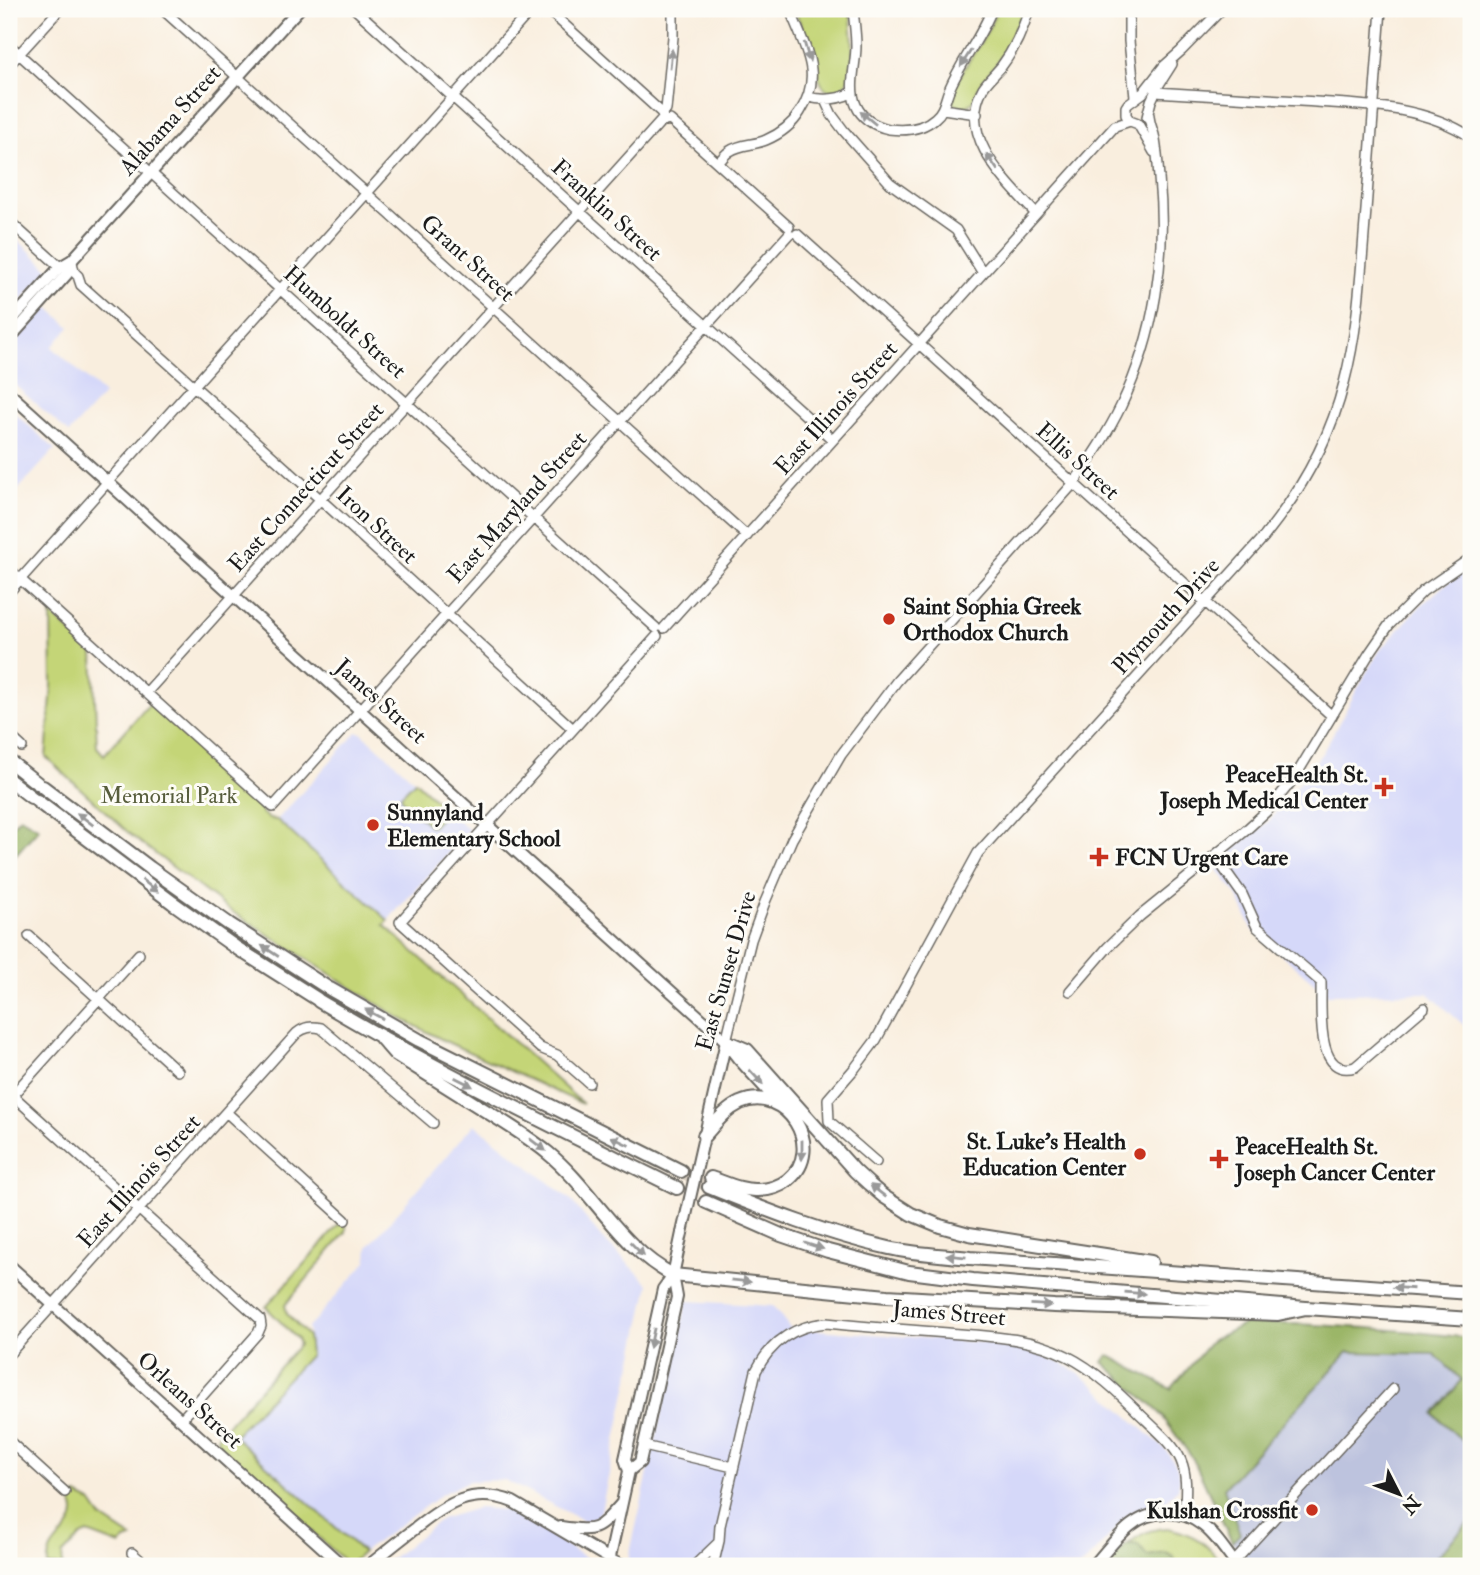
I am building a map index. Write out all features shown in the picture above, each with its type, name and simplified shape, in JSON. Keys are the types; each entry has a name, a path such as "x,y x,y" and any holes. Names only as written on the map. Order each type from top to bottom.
{"highway":[{"path":"9,761 150,868 229,924 329,988 419,1040 681,1171"},
{"path":"9,780 173,903 318,1000 381,1038 460,1080 677,1188"},
{"path":"381,1038 395,1054 519,1131 548,1153 635,1249 657,1267 673,1275 887,1296 1054,1306 1278,1314 1306,1308"},
{"path":"726,1041 796,1124 801,1135 802,1161 795,1174 772,1189 756,1191 710,1182 760,1208 811,1226 891,1249 970,1258 1471,1293"},
{"path":"726,1041 747,1050 855,1171 883,1196 911,1214 969,1234 1154,1263 1171,1271"},
{"path":"704,1138 727,1112 742,1102 766,1101 788,1112"},
{"path":"706,1202 781,1235 828,1251 909,1272 973,1280 1306,1308 1471,1319"}],"main road":[{"name":"Alabama Street","path":"9,323 60,267 72,260 299,9"},
{"name":"Alabama Street","path":"9,339 68,274 72,260"},
{"name":"James Street","path":"9,393 726,1041"},
{"name":"East Sunset Drive","path":"609,1563 629,1471 625,1459 663,1289 673,1275 726,1041"},
{"name":"Orleans Street","path":"9,1265 343,1566"},
{"name":"East Sunset Drive","path":"629,1471 640,1462 644,1446 678,1294 673,1275"},
{"path":"368,1566 439,1510 457,1501 481,1496 506,1500 555,1527 609,1563"},
{"path":"555,1527 585,1531 595,1529 623,1502"},
{"path":"1093,1566 1125,1530 1140,1519 1156,1513 1184,1515 1199,1522 1236,1564"}],"street":[{"path":"9,65 60,9"},
{"name":"Grant Street","path":"162,9 747,536"},
{"name":"Franklin Street","path":"355,9 833,440"},
{"path":"9,592 532,9"},
{"name":"Ellis Street","path":"547,9 1332,716"},
{"path":"665,115 673,37 673,9"},
{"path":"718,163 730,151 765,141 785,129 798,116 808,97 812,80 809,56 790,9"},
{"path":"853,9 856,45 852,93 855,105 865,118 876,125 895,130 908,130 937,117 943,109 957,72 981,34 992,9"},
{"path":"1029,9 1016,43 1003,65 982,91 977,130 985,151 1036,214"},
{"path":"1129,9 1129,41 1135,97"},
{"path":"1134,122 1145,120 1149,115 1151,101 1164,66 1222,9"},
{"name":"Plymouth Drive","path":"876,1162 829,1121 828,1099 876,1040 978,853 1264,537 1294,495 1319,450 1337,407 1349,365 1357,312 1381,9"},
{"name":"Humboldt Street","path":"9,45 659,631"},
{"path":"1156,85 1176,93 1374,107 1424,115 1471,136"},
{"path":"1156,85 1135,97 1126,107 1126,115 1134,122 1156,156"},
{"path":"808,97 825,100 852,93"},
{"path":"825,100 832,115 876,170 956,230 983,273"},
{"path":"943,109 977,114"},
{"name":"East Connecticut Street","path":"146,692 665,115"},
{"name":"East Sunset Drive","path":"726,1041 751,940 765,902 792,839 836,764 897,681 1074,483 1121,407 1136,372 1150,327 1161,244 1161,204 1149,115"},
{"name":"East Illinois Street","path":"589,1083 557,1055 540,1048 400,922 1115,127 1134,122"},
{"path":"9,221 60,267"},
{"name":"East Maryland Street","path":"146,692 273,807 792,232"},
{"name":"Iron Street","path":"72,260 74,272 81,285 573,729"},
{"path":"1070,990 1140,916 1258,820 1278,799 1299,771 1369,654 1396,617 1423,591 1471,558"},
{"path":"9,569 146,692"},
{"path":"9,735 22,747"},
{"path":"1215,856 1242,894 1257,927 1321,982 1321,1028 1327,1056 1336,1066 1348,1069 1355,1067 1424,1008"},
{"path":"29,936 178,1071"},
{"path":"139,954 10,1095 257,1316 261,1326 258,1333 181,1420"},
{"name":"East Illinois Street","path":"9,1354 303,1028 321,1028 433,1123"},
{"path":"226,1112 345,1220"},
{"name":"James Street","path":"713,1566 756,1371 769,1350 784,1336 795,1330 826,1323 996,1337 1036,1344 1068,1357 1086,1367 1137,1411 1180,1456 1186,1480 1184,1515"},
{"path":"1236,1564 1393,1389"},
{"path":"9,1441 65,1492"},
{"path":"644,1446 733,1467"},
{"path":"694,1566 719,1541"},
{"path":"132,1553 146,1566"},
{"path":"609,1563 625,1566"}],"shaded area":[{"path":"9,232 49,269 9,314"},
{"path":"46,305 70,327 52,347 104,394 69,433 9,380 9,346"},
{"path":"9,408 55,449 15,493 9,487"},
{"name":"PeaceHealth St. Joseph Medical Center","path":"1471,569 1471,1023 1466,1027 1428,993 1327,994 1253,930 1237,895 1213,864 1269,821 1323,752 1380,650 1421,605 1456,576"},
{"name":"Sunnyland Elementary School","path":"357,732 362,733 469,830 388,920 277,820"},
{"path":"474,1124 571,1200 599,1235 649,1284 601,1511 592,1520 584,1521 505,1480 469,1481 442,1494 363,1552 234,1436 310,1355 308,1328 367,1261 368,1247"},
{"path":"687,1301 773,1306 790,1328 989,1343 1043,1355 1069,1367 1089,1381 1165,1449 1177,1467 1180,1477 1178,1487 1163,1505 1150,1506 1126,1518 1082,1566 627,1566"},
{"path":"1347,1351 1434,1354 1463,1380 1434,1414 1471,1449 1471,1520 1428,1566 1248,1566 1232,1542 1240,1533 1223,1488"},
{"path":"478,1508 507,1510 546,1532 593,1563 592,1566 382,1566 441,1519"}],"green space":[{"path":"794,9 850,9 852,67 844,86 837,91 827,90 821,83"},
{"path":"997,9 1024,9 1010,43 981,83 973,102 966,107 956,106 952,102 954,89"},
{"name":"Memorial Park","path":"51,614 93,652 97,747 104,755 150,703 261,805 262,813 269,819 277,820 388,920 384,925 583,1104 398,1017 228,909 132,836 46,757 52,685"},
{"path":"415,781 447,811 431,827 402,800 401,795"},
{"path":"20,817 39,828 9,862 9,829"},
{"path":"342,1221 346,1225 346,1232 285,1305 287,1314 308,1336 310,1355 234,1436 363,1552 349,1565 222,1450 217,1437 299,1345 297,1339 266,1307"},
{"path":"1246,1323 1303,1324 1471,1338 1471,1449 1434,1414 1462,1380 1434,1354 1348,1352 1224,1488 1240,1534 1232,1542 1193,1459 1160,1413 1103,1362 1108,1355 1171,1389 1212,1340"},
{"path":"77,1495 91,1502 102,1518 132,1538 120,1545 88,1533 81,1536 62,1555 63,1566 48,1566 51,1550 73,1520 71,1501"},
{"path":"1471,1520 1471,1566 1428,1566"},
{"path":"1168,1528 1200,1541 1223,1566 1106,1566 1141,1535"},
{"path":"1125,1545 1138,1545 1147,1556 1166,1553 1173,1556 1178,1566 1107,1566"}],"tunnel":[{"path":"681,1171 709,1187"}],"place":[{"name":"Saint Sophia Greek Orthodox Church","path":"889,619"},
{"name":"PeaceHealth St. Joseph Medical Center","path":"1384,787"},
{"name":"Sunnyland Elementary School","path":"373,825"},
{"name":"FCN Urgent Care","path":"1099,857"},
{"name":"St. Luke's Health Education Center","path":"1140,1154"},
{"name":"PeaceHealth St. Joseph Cancer Center","path":"1219,1159"},
{"name":"Kulshan Crossfit","path":"1312,1510"}]}
